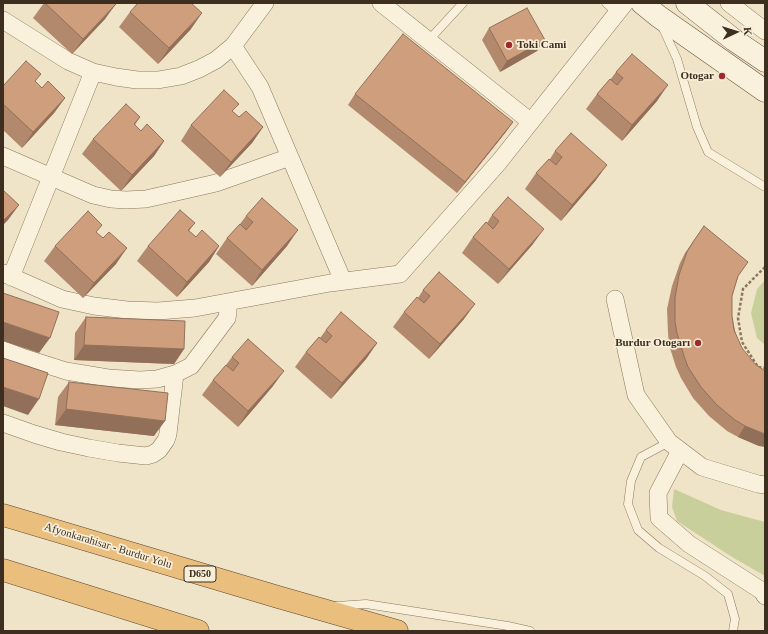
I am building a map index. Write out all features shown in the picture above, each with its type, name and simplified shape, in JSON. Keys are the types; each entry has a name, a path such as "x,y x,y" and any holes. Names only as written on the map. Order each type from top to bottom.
{"highway":[{"name":"Afyonkarahisar - Burdur Yolu","path":"3,515 397,631"},
{"path":"3,570 188,629"}],"main road":[{"path":"687,3 734,40 765,61"},
{"path":"650,10 765,91"}],"street":[{"path":"3,20 68,61 93,72 137,80 158,80 181,76 216,60 233,46 265,3"},
{"path":"381,3 531,122"},
{"path":"729,3 763,26"},
{"path":"93,72 51,177 7,275 62,299 94,306 127,310 158,311 195,308 330,283 400,274 499,162 531,122 616,6"},
{"path":"233,46 260,87 343,281"},
{"path":"3,156 93,195 111,199 126,200 146,199 216,183 290,157"},
{"path":"615,299 636,395 674,447 702,467 758,484 765,484"},
{"path":"3,350 66,371 108,378 140,380 157,379 175,374 191,366 227,318 228,303"},
{"path":"3,423 61,442 103,451 146,456 159,450 166,440 175,374"},
{"path":"674,447 658,493 659,518 689,544 762,591 765,596"}],"lane":[{"path":"428,40 463,3"},
{"path":"650,10 676,58 697,127 708,152 765,188"},
{"path":"674,447 641,456 631,481 628,504 638,530 659,548 705,576 728,594 735,619 732,631"},
{"path":"312,607 366,604 508,626 530,631"}],"path":[{"path":"765,267 743,289 738,318 742,342 758,367 765,368"}],"green space":[{"path":"765,280 765,345 757,338 751,313 757,289"},
{"path":"674,489 721,510 765,522 765,576 732,557 677,521 672,507"}],"building":[{"path":"45,3 114,3 116,4 83,39"},
{"path":"138,3 191,3 202,13 169,48 130,12"},
{"path":"527,8 545,40 507,61 489,28"},
{"path":"403,34 513,122 465,182 355,94"},
{"path":"632,54 668,85 632,125 597,94 610,79 617,85 623,78 616,72"},
{"path":"26,61 41,74 35,81 42,88 48,81 65,98 33,132 3,104 3,86"},
{"path":"224,90 239,104 232,111 239,117 246,111 263,127 231,162 191,125"},
{"path":"126,104 140,117 134,124 141,131 147,124 164,141 132,175 93,139"},
{"path":"571,133 607,165 572,205 536,173 549,159 556,165 562,157 555,151"},
{"path":"3,190 19,205 3,221"},
{"path":"508,197 544,229 509,269 473,237 486,222 493,229 499,221 492,215"},
{"path":"262,198 298,230 262,270 227,238 240,224 246,230 253,222 246,216"},
{"path":"180,210 195,223 188,230 196,237 202,230 219,246 187,282 148,246"},
{"path":"88,211 102,225 96,232 103,238 109,232 127,248 94,283 55,246"},
{"name":"Burdur Otogarı","path":"704,226 748,262 738,276 732,296 732,316 734,330 742,348 755,364 765,371 765,434 745,426 735,420 717,405 701,387 688,367 677,333 675,322 675,298 679,275 687,252"},
{"path":"439,272 475,304 440,344 404,312 417,297 424,303 430,296 423,290"},
{"path":"3,293 59,312 50,338 3,322"},
{"path":"341,312 377,343 342,383 306,352 319,337 326,343 332,336 326,330"},
{"path":"86,317 185,321 184,349 84,345"},
{"path":"248,339 284,371 248,411 213,380 226,365 233,371 239,363 232,357"},
{"path":"3,358 48,373 39,399 3,387"},
{"path":"69,382 168,393 165,421 66,409"}],"place":[{"name":"Toki Cami","path":"509,45"},
{"name":"Otogar","path":"722,76"},
{"name":"Burdur Otogarı","path":"698,343"}]}
